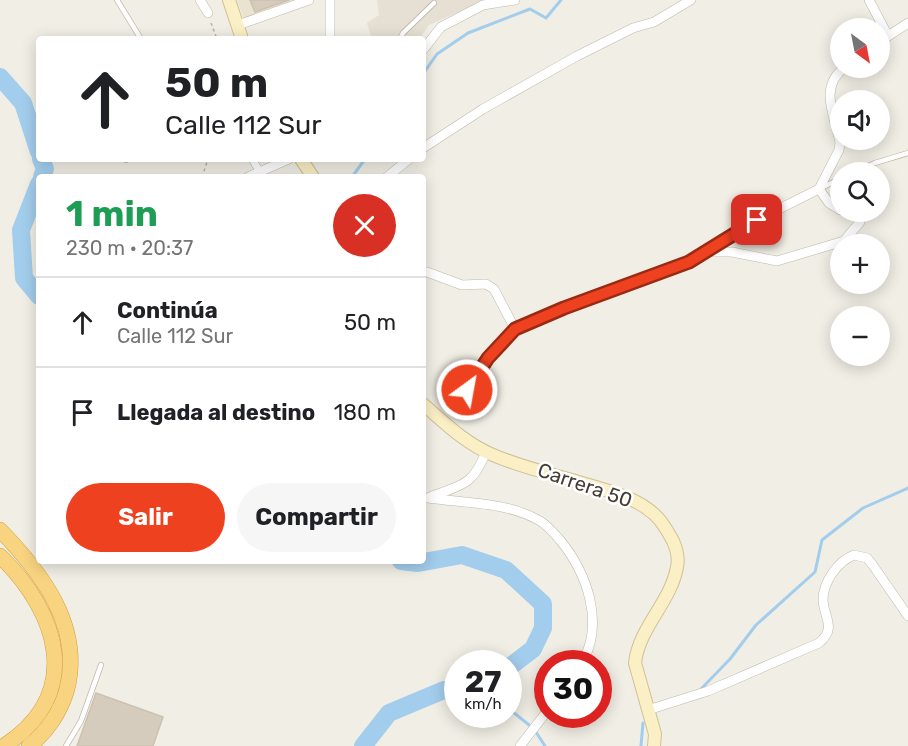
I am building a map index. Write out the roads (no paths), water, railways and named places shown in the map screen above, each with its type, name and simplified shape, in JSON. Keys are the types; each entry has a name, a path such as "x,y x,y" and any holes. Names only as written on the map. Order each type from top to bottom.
{"highway":[{"path":"0,530 37,572 55,600 68,632 69,681 61,704 47,728 29,746"},
{"path":"0,556 17,574 36,604 49,632 56,657 54,679 46,703 27,729 4,746"}],"main road":[{"path":"229,0 241,36"},
{"name":"Carrera 50","path":"426,407 462,437 486,452 639,503 656,515 668,531 678,552 677,568 668,593 636,651 635,663 655,734 654,746"}],"street":[{"path":"200,0 208,13"},
{"path":"238,25 309,0"},
{"path":"330,0 330,36"},
{"path":"426,46 441,27 483,5 514,0"},
{"path":"426,146 483,109 577,56 633,28 654,22 691,0"},
{"path":"869,0 878,18"},
{"path":"890,35 908,22"},
{"path":"467,390 488,358 515,329 564,308 689,262 757,220 819,189 839,150 840,142 829,88 833,78"},
{"path":"264,173 284,162"},
{"path":"391,174 405,162"},
{"path":"819,189 830,203"},
{"path":"706,252 732,252 777,261 844,241 860,222"},
{"path":"426,272 462,285 490,285 515,329"},
{"path":"486,452 480,468 463,486 428,498 502,508 542,521 573,555 584,580 592,606 592,630 588,650"},
{"path":"648,710 708,691 819,643 828,632 828,619 823,602 826,584 840,564 854,555 867,558 908,616"},
{"path":"520,746 534,728"}],"lane":[{"path":"117,0 139,36"},
{"path":"402,36 434,3"},
{"path":"878,162 908,153"},
{"path":"819,189 830,184"},
{"path":"66,746 81,721 101,664"}],"waterway":[{"path":"426,70 437,54 468,33 530,9 546,18 561,0"},
{"path":"0,77 23,103 36,143"},
{"path":"42,162 45,169 43,174"},
{"path":"354,174 363,162"},
{"path":"36,192 21,230 24,278 36,292"},
{"path":"701,689 730,659 756,625 815,572 822,540 863,508 908,488"},
{"path":"426,562 462,555 506,570 543,604 543,628 533,649 522,657"},
{"path":"363,746 389,713 444,690"},
{"path":"522,719 534,729 545,746"},
{"path":"641,746 643,723"}]}
